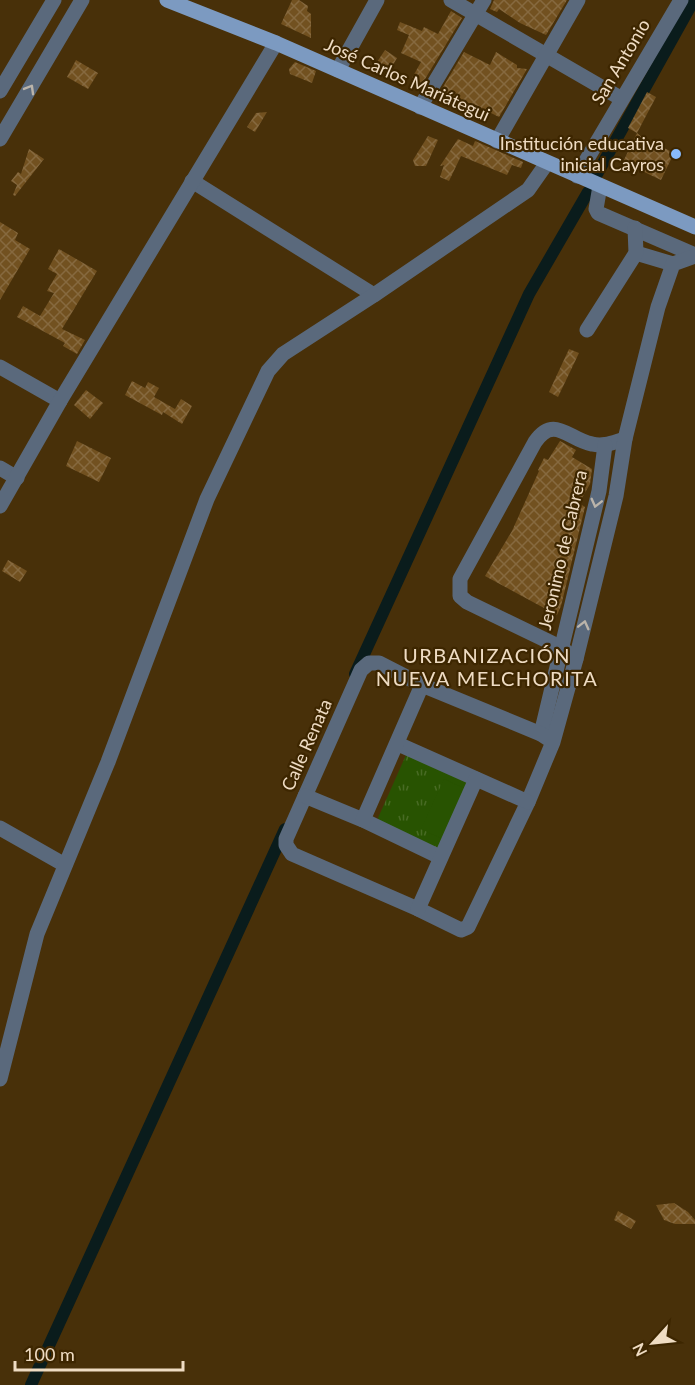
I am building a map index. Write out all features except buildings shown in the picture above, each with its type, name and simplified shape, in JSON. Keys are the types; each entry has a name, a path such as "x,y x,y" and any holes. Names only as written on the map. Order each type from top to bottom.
{"main road":[{"name":"José Carlos Mariátegui","path":"167,0 276,43 695,227"}],"street":[{"path":"0,91 54,0"},
{"path":"0,139 82,0"},
{"path":"338,70 377,0"},
{"path":"451,0 622,99"},
{"path":"420,107 484,0"},
{"path":"497,141 578,0"},
{"name":"San Antonio","path":"577,176 681,0"},
{"path":"0,506 60,401 276,43"},
{"path":"0,1079 37,934 108,762 207,499 268,371 284,354 528,190 547,163"},
{"path":"192,182 374,295"},
{"path":"600,186 596,209 598,213 695,256"},
{"path":"587,330 636,253 634,228"},
{"path":"636,253 674,264 695,256"},
{"path":"476,779 418,909 461,930 468,927 528,802 547,738 576,659 616,496 625,439 658,307 674,264"},
{"path":"0,367 60,401"},
{"path":"576,659 560,647 466,602 460,596 460,579 535,442 544,431 550,428 567,432 591,444 605,445 625,439"},
{"name":"Jeronimo de Cabrera","path":"547,738 560,647 599,491 605,445"},
{"path":"0,468 17,478"},
{"name":"Calle Renata","path":"418,909 292,854 286,845 286,839 361,670 369,663 379,663 422,685"},
{"path":"363,820 422,685 547,738"},
{"path":"398,744 528,802"},
{"path":"305,796 363,820 440,857"},
{"path":"0,828 65,865"}],"green space":[{"path":"406,755 477,782 445,851 381,824 378,818"},
{"path":"444,779 470,791 447,841 421,829"}],"waterway":[{"path":"597,174 694,0"},
{"path":"355,674 529,294 588,192"},
{"path":"31,1385 285,829"}],"place":[{"name":"Institución educativa inicial Cayros","path":"676,154"}],"district":[{"name":"URBANIZACIÓN NUEVA MELCHORITA","path":"487,668"}]}
